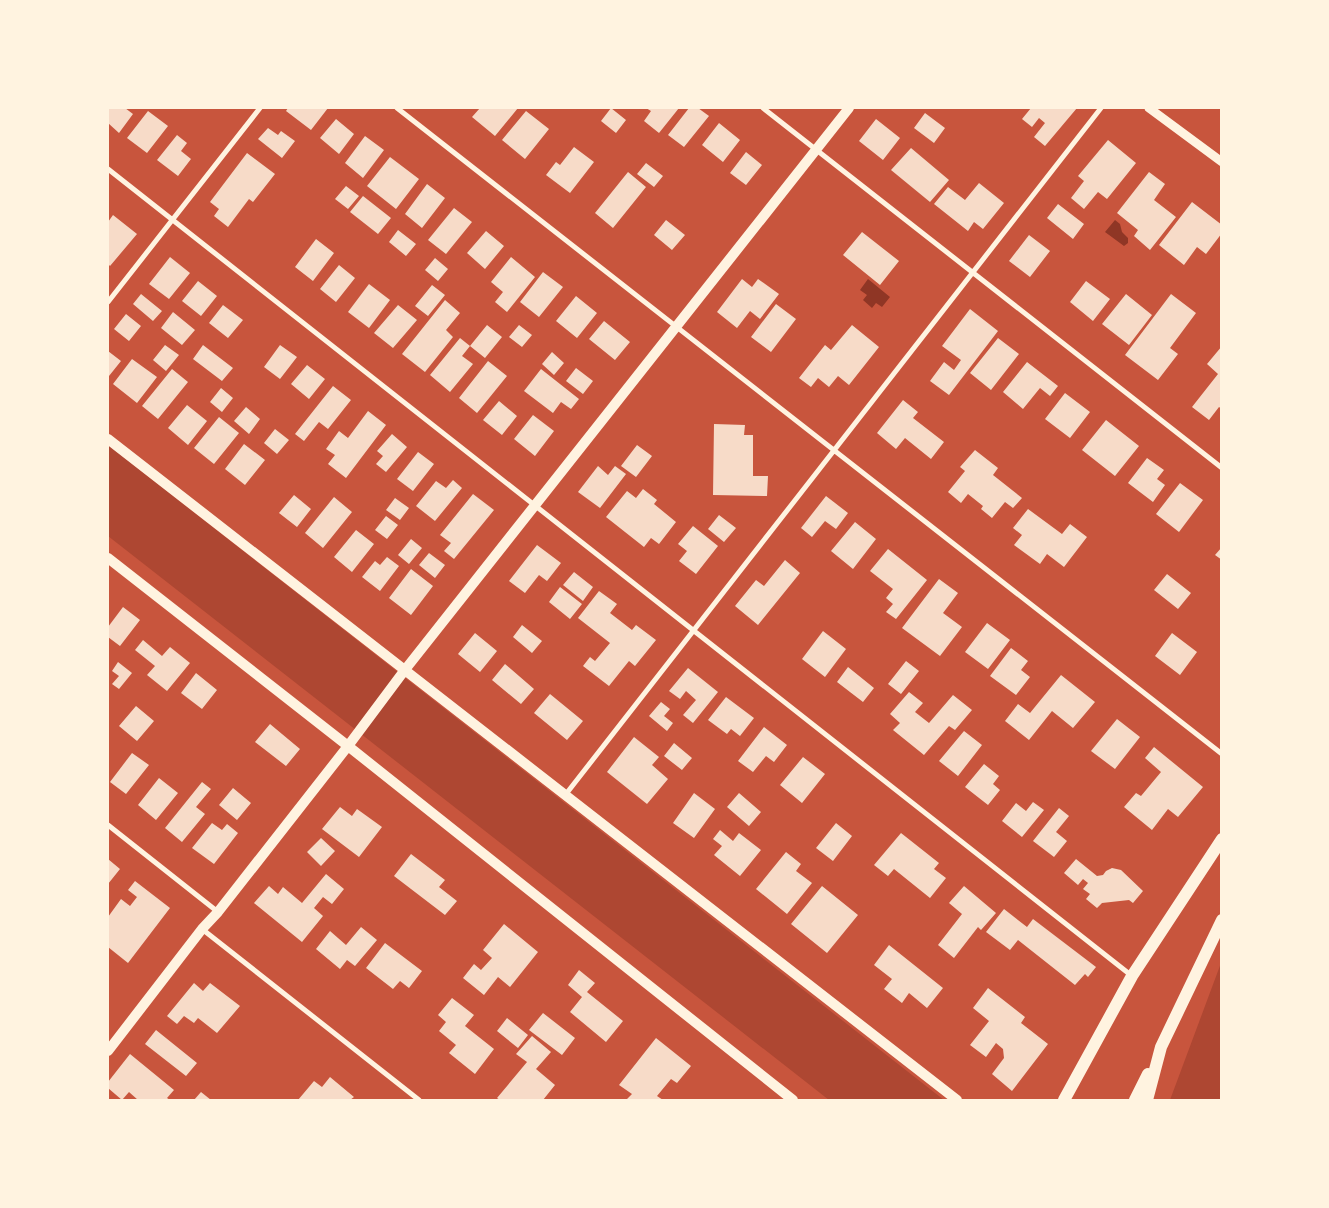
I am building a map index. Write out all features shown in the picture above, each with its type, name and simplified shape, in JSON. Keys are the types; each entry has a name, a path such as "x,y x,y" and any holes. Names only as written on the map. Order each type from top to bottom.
{"main road":[{"path":"108,1051 202,929 218,912 348,746 404,671 849,108"},
{"path":"108,439 404,671 566,794 956,1100"},
{"path":"108,558 793,1100"},
{"path":"1064,1098 1132,976 1222,838"},
{"path":"1135,1100 1222,920"},
{"path":"1147,1100 1161,1047"}],"street":[{"path":"108,302 260,108"},
{"path":"397,108 1222,754"},
{"path":"763,108 1222,468"},
{"path":"566,794 1101,108"},
{"path":"1149,108 1222,162"},
{"path":"108,169 1132,976"},
{"path":"108,825 218,912"},
{"path":"202,929 419,1100"}],"shaded area":[{"path":"1115,220 1120,224 1122,232 1128,238 1128,243 1124,246 1105,232"},
{"path":"868,279 890,297 882,307 876,303 872,308 863,300 867,295 860,290"},
{"path":"108,445 944,1100 829,1100 108,536"},
{"path":"1221,963 1221,1100 1170,1100"}],"building":[{"path":"108,108 125,108 133,114 119,133 108,123"},
{"path":"288,108 328,108 311,130 286,111"},
{"path":"480,108 518,108 495,136 472,117"},
{"path":"611,108 626,120 616,133 601,121"},
{"path":"646,108 679,108 659,133 644,121 651,111"},
{"path":"689,108 698,108 709,116 684,147 668,135"},
{"path":"1031,108 1077,108 1045,146 1034,137 1045,123 1039,118 1032,127 1022,119"},
{"path":"148,111 168,126 147,153 127,138"},
{"path":"526,111 549,129 525,159 502,140"},
{"path":"925,113 945,128 934,143 914,128"},
{"path":"336,119 354,134 339,154 320,138"},
{"path":"876,119 900,138 883,160 859,141"},
{"path":"719,123 740,140 723,162 702,145"},
{"path":"268,128 278,135 281,131 295,141 282,158 258,139"},
{"path":"177,135 187,143 181,151 191,159 178,176 157,160"},
{"path":"365,136 384,150 363,178 345,163"},
{"path":"1108,140 1136,163 1107,199 1098,192 1084,209 1071,198 1084,181 1078,176"},
{"path":"574,147 594,162 570,193 546,175 556,162 560,165"},
{"path":"911,148 949,180 930,202 891,170"},
{"path":"746,152 762,165 746,185 730,173"},
{"path":"247,153 275,174 253,202 249,199 228,227 214,216 219,209 210,202"},
{"path":"390,157 419,179 396,209 367,186"},
{"path":"646,163 663,176 654,187 637,174"},
{"path":"628,172 646,187 613,228 595,213"},
{"path":"1149,172 1165,184 1154,200 1176,217 1150,250 1134,236 1138,230 1117,213"},
{"path":"979,183 1004,203 983,229 974,222 968,231 934,204 948,187 965,200"},
{"path":"427,184 445,198 422,228 405,214"},
{"path":"346,186 359,196 348,209 335,199"},
{"path":"363,196 391,218 378,234 350,212"},
{"path":"1192,202 1222,225 1222,233 1206,254 1197,247 1184,265 1159,245"},
{"path":"1058,204 1084,224 1073,239 1047,218"},
{"path":"454,208 472,222 446,254 428,240"},
{"path":"113,215 137,234 110,266 108,264 108,222"},
{"path":"666,220 685,235 672,250 654,235"},
{"path":"398,230 416,244 406,256 389,242"},
{"path":"486,231 504,246 485,269 467,253"},
{"path":"862,232 899,261 880,285 843,255"},
{"path":"1029,235 1050,251 1030,277 1009,261"},
{"path":"316,239 334,253 313,281 295,267"},
{"path":"170,257 190,273 169,299 149,284"},
{"path":"511,257 535,277 507,312 495,302 503,292 491,282"},
{"path":"435,258 448,269 438,281 425,270"},
{"path":"339,265 355,278 336,302 320,289"},
{"path":"543,272 563,287 539,317 520,302"},
{"path":"742,279 752,287 758,279 779,294 760,319 750,311 737,328 717,312"},
{"path":"198,281 217,296 201,316 182,301"},
{"path":"1086,281 1110,299 1093,321 1070,302"},
{"path":"369,284 390,300 369,328 348,312"},
{"path":"432,285 445,295 428,316 415,306"},
{"path":"141,294 162,311 153,321 133,304"},
{"path":"1126,294 1152,315 1129,345 1102,324"},
{"path":"1171,294 1196,313 1170,348 1178,354 1158,380 1125,355"},
{"path":"576,296 597,313 577,338 556,321"},
{"path":"445,300 460,313 446,330 453,337 425,372 402,354"},
{"path":"776,304 796,319 771,352 751,337"},
{"path":"223,305 243,320 228,338 209,323"},
{"path":"398,305 417,320 393,348 374,333"},
{"path":"970,309 998,331 949,395 930,381 944,362 954,370 961,360 942,346"},
{"path":"173,312 195,330 182,345 161,328"},
{"path":"126,314 141,326 129,341 114,329"},
{"path":"604,321 630,342 615,360 589,339"},
{"path":"487,325 502,337 485,358 470,346"},
{"path":"519,325 532,335 522,347 509,337"},
{"path":"852,325 879,347 849,385 838,376 829,387 818,378 811,387 799,378 825,345 831,350"},
{"path":"460,338 470,346 462,356 473,364 450,392 430,375"},
{"path":"998,338 1019,354 991,390 970,373"},
{"path":"165,345 179,355 166,371 153,360"},
{"path":"203,345 233,368 222,381 193,359"},
{"path":"280,345 297,357 280,379 264,367"},
{"path":"1222,346 1222,409 1219,407 1209,420 1192,407 1218,374 1207,364"},
{"path":"108,351 121,361 109,376 108,374"},
{"path":"552,352 564,363 554,375 542,364"},
{"path":"132,359 157,377 137,403 113,384"},
{"path":"488,361 507,376 477,413 459,398"},
{"path":"1027,362 1058,386 1050,396 1040,388 1023,409 1003,392"},
{"path":"307,365 325,379 309,399 291,384"},
{"path":"576,368 593,381 583,394 566,381"},
{"path":"172,369 188,382 158,419 142,406"},
{"path":"541,369 579,399 571,409 561,402 553,413 524,391"},
{"path":"333,386 351,400 328,429 319,422 304,441 295,434"},
{"path":"221,388 233,398 222,412 210,402"},
{"path":"1065,393 1090,412 1070,438 1045,419"},
{"path":"903,400 918,412 913,418 944,442 931,459 905,438 896,449 877,433"},
{"path":"499,401 517,416 502,435 483,420"},
{"path":"187,405 207,421 188,445 168,428"},
{"path":"246,407 260,419 249,434 234,421"},
{"path":"368,411 386,425 346,478 328,464 335,455 326,449 339,431 348,438"},
{"path":"533,415 554,431 535,456 514,439"},
{"path":"219,417 239,433 214,464 194,448"},
{"path":"1106,420 1139,446 1115,476 1082,450"},
{"path":"714,424 745,425 744,435 753,435 753,476 768,476 767,496 713,495"},
{"path":"275,429 289,440 277,454 264,443"},
{"path":"392,434 407,447 386,472 376,464 383,456 377,451"},
{"path":"244,444 265,460 245,485 225,469"},
{"path":"637,445 652,456 636,477 621,466"},
{"path":"975,450 998,468 993,475 1022,498 1013,508 1005,502 992,518 981,509 983,506 968,494 961,503 948,492 965,471 960,467"},
{"path":"418,452 434,464 413,491 397,479"},
{"path":"1147,458 1164,470 1157,479 1165,485 1153,502 1128,483"},
{"path":"598,466 608,475 615,466 626,474 600,508 578,492"},
{"path":"453,480 462,488 435,521 416,506 436,481 446,488"},
{"path":"1180,483 1203,500 1179,532 1156,514"},
{"path":"643,489 657,500 654,504 676,522 659,544 651,538 644,547 606,517 627,491 636,498"},
{"path":"473,494 494,510 454,559 444,551 451,543 440,535"},
{"path":"294,495 311,509 297,527 279,513"},
{"path":"826,496 848,513 836,529 825,521 812,537 801,528"},
{"path":"334,497 352,512 323,548 305,533"},
{"path":"395,498 409,508 400,520 386,510"},
{"path":"1028,509 1062,534 1070,524 1087,537 1064,567 1047,554 1040,564 1014,545 1022,535 1013,528"},
{"path":"719,515 736,528 724,542 708,529"},
{"path":"386,516 398,525 387,539 375,530"},
{"path":"855,522 876,539 853,569 831,551"},
{"path":"693,526 718,546 696,574 679,561 687,551 678,544"},
{"path":"356,530 374,544 352,572 334,557"},
{"path":"411,539 422,548 409,564 398,555"},
{"path":"537,545 561,563 547,581 539,575 525,593 509,581"},
{"path":"1222,547 1222,560 1215,555"},
{"path":"888,549 927,580 896,619 886,612 893,604 886,598 893,589 870,571"},
{"path":"429,553 445,565 435,578 419,565"},
{"path":"387,557 399,566 380,591 362,577 375,561 380,565"},
{"path":"785,560 800,573 758,625 735,606 756,580 764,586"},
{"path":"411,569 433,586 411,615 389,598"},
{"path":"574,572 593,587 583,601 563,585"},
{"path":"1167,574 1191,593 1178,609 1154,590"},
{"path":"939,579 958,593 943,613 962,627 940,656 902,628"},
{"path":"560,587 582,604 570,619 549,602"},
{"path":"599,591 617,604 610,613 632,630 636,625 656,640 635,666 629,661 609,686 583,666 590,657 595,661 610,643 578,618"},
{"path":"123,607 140,620 120,646 108,637 108,627"},
{"path":"987,623 1010,640 988,669 965,652"},
{"path":"522,625 542,641 532,653 513,637"},
{"path":"823,631 846,649 825,677 802,659"},
{"path":"475,633 497,651 480,672 458,654"},
{"path":"1172,633 1197,652 1180,675 1155,656"},
{"path":"143,640 162,656 170,647 190,663 167,691 147,675 155,666 135,650"},
{"path":"1011,648 1028,661 1021,670 1030,677 1016,695 990,676"},
{"path":"906,661 919,671 901,694 888,684"},
{"path":"118,662 132,673 119,689 112,684 119,676 112,671"},
{"path":"505,664 534,689 521,704 492,680"},
{"path":"848,667 874,688 863,702 837,682"},
{"path":"688,668 718,692 693,723 683,715 696,700 686,691 680,699 669,691"},
{"path":"196,673 217,690 202,709 181,693"},
{"path":"1061,675 1095,702 1073,728 1052,711 1029,740 1005,721 1018,704 1030,713"},
{"path":"909,692 923,703 915,712 929,723 953,695 972,710 955,730 949,726 924,755 893,730 900,723 890,714"},
{"path":"550,694 583,721 567,740 534,713"},
{"path":"726,697 754,718 740,736 731,729 727,734 708,720"},
{"path":"661,702 670,709 664,716 673,723 667,731 649,716"},
{"path":"136,706 154,721 137,741 119,726"},
{"path":"1117,719 1140,737 1115,769 1091,751"},
{"path":"270,724 300,749 286,766 255,742"},
{"path":"764,727 787,745 774,762 766,756 753,772 738,761"},
{"path":"964,731 982,745 958,776 939,761"},
{"path":"634,737 659,757 652,765 668,779 647,804 607,772"},
{"path":"674,743 692,758 682,770 664,756"},
{"path":"1154,747 1203,787 1178,817 1168,809 1152,830 1124,807 1136,793 1141,796 1161,772 1145,758"},
{"path":"132,753 149,765 126,794 110,782"},
{"path":"803,757 825,774 802,803 780,785"},
{"path":"984,764 999,776 993,784 1000,790 988,805 965,787"},
{"path":"159,778 178,793 156,820 138,805"},
{"path":"202,782 211,789 196,807 205,814 182,842 165,828"},
{"path":"233,788 251,803 237,820 219,805"},
{"path":"694,793 715,809 694,838 673,823"},
{"path":"739,793 761,812 749,826 727,807"},
{"path":"1033,802 1044,810 1022,837 1002,821 1016,803 1026,811"},
{"path":"340,807 352,816 357,809 382,827 359,857 322,829"},
{"path":"1059,808 1069,816 1056,832 1067,841 1054,857 1033,841"},
{"path":"212,823 222,830 227,824 238,833 214,864 192,848"},
{"path":"836,823 852,836 833,861 816,848"},
{"path":"720,830 733,841 739,833 761,850 740,876 714,855 722,846 713,839"},
{"path":"901,833 939,863 934,869 946,878 930,898 894,869 888,876 874,865"},
{"path":"321,838 335,851 321,866 307,852"},
{"path":"786,852 801,864 796,871 812,883 787,914 756,889"},
{"path":"411,854 445,880 439,887 457,901 445,915 394,876"},
{"path":"108,859 120,869 108,884"},
{"path":"1076,859 1097,876 1103,875 1112,868 1121,870 1143,891 1133,903 1129,900 1102,903 1097,908 1086,899 1090,894 1083,889 1088,883 1083,879 1078,885 1064,873"},
{"path":"326,874 344,889 332,904 323,897 314,908 323,916 302,942 254,903 269,886 278,894 283,887 302,903"},
{"path":"135,881 170,908 128,963 108,947 108,917 121,899 130,906 137,897 128,890"},
{"path":"822,886 858,915 827,953 791,924"},
{"path":"964,886 996,913 981,930 978,927 954,958 938,945 962,914 949,903"},
{"path":"1004,909 1027,927 1033,919 1096,967 1088,977 1085,974 1075,985 1018,940 1010,950 986,932"},
{"path":"504,924 538,952 510,987 498,977 484,995 463,978 474,964 481,970 492,958 483,950"},
{"path":"361,927 377,940 355,966 347,960 340,969 316,949 330,931 346,945"},
{"path":"385,943 422,971 409,988 400,981 393,989 366,968"},
{"path":"889,945 943,988 927,1008 909,993 902,1003 884,989 892,979 874,965"},
{"path":"579,970 595,983 587,992 623,1021 606,1042 570,1012 582,997 568,985"},
{"path":"194,983 203,991 210,983 240,1006 217,1033 198,1018 194,1023 184,1016 177,1024 167,1016"},
{"path":"988,988 1025,1017 1021,1023 1048,1044 1012,1091 992,1074 1004,1058 1003,1049 996,1043 986,1057 970,1045 989,1021 973,1008"},
{"path":"452,998 474,1015 465,1026 494,1049 475,1074 449,1053 456,1045 439,1031 446,1022 438,1015"},
{"path":"543,1013 575,1038 562,1055 529,1030"},
{"path":"507,1018 528,1035 518,1048 497,1031"},
{"path":"156,1030 197,1063 186,1076 145,1044"},
{"path":"532,1036 551,1052 536,1069 555,1085 543,1100 500,1100 497,1098 527,1062 516,1054"},
{"path":"656,1038 691,1066 677,1083 671,1079 657,1096 663,1100 626,1100 632,1094 619,1085"},
{"path":"130,1054 174,1090 167,1098 170,1100 138,1100 129,1092 122,1100 108,1088 108,1082"},
{"path":"330,1077 354,1097 350,1100 298,1100 314,1081 322,1087"},
{"path":"201,1092 211,1100 194,1100"}]}
